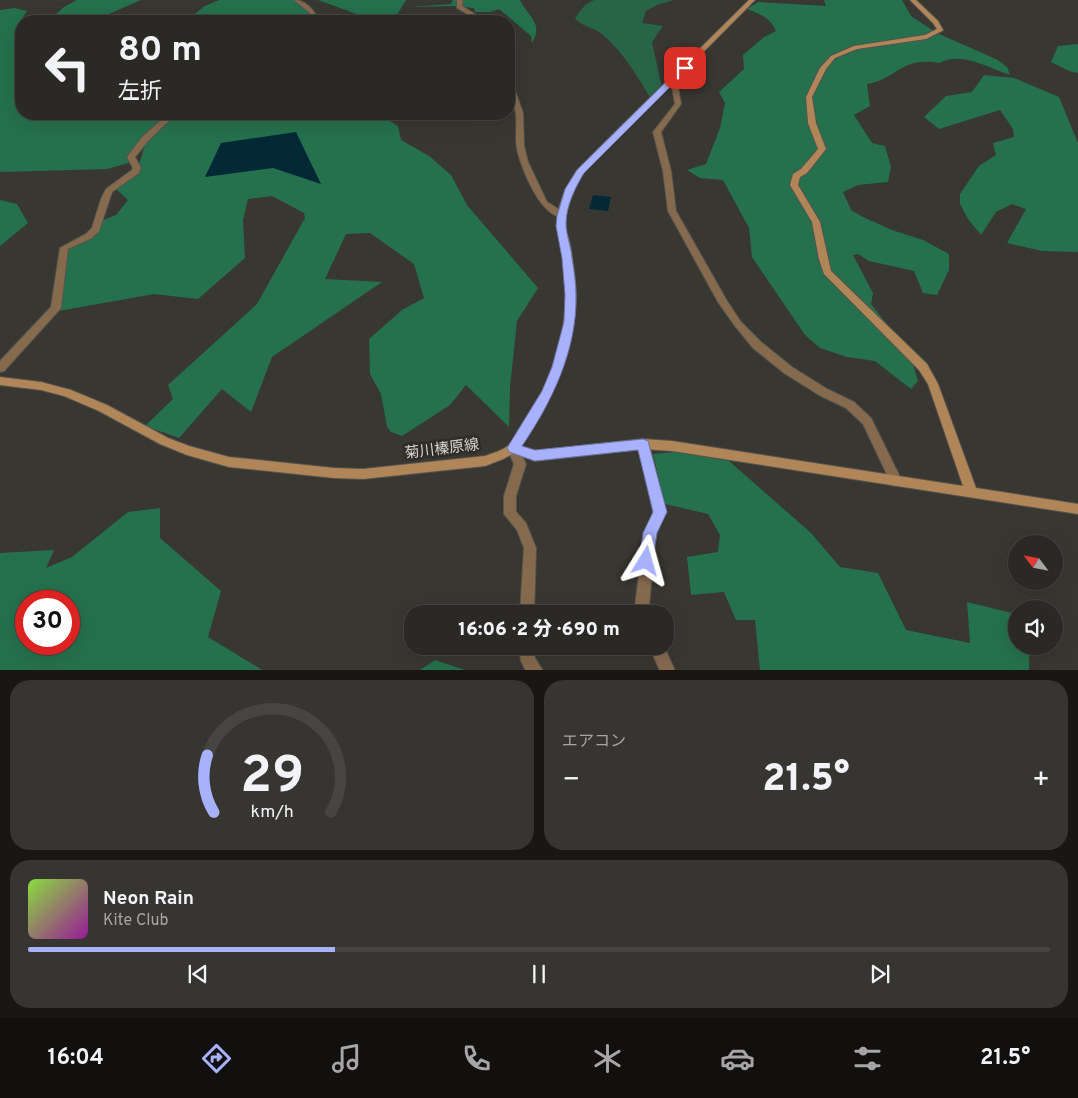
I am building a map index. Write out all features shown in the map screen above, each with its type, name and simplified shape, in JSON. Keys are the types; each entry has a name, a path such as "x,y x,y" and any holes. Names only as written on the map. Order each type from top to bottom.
{"street":[{"path":"297,0 313,15"},
{"path":"460,0 459,7 473,15"},
{"name":"菊川榛原線","path":"0,381 41,386 67,393 104,408 164,441 186,450 229,462 334,473 363,474 485,461 513,448 529,426 548,392 558,367 569,322 571,295 561,226 570,189 580,172 752,0"},
{"path":"913,0 936,22 940,30 926,37 856,47 833,56 820,74 809,97 812,124 822,149 804,170 796,176 794,185 813,215 817,226 821,258 827,272 923,368 933,384 971,492"},
{"path":"671,82 676,87 678,104 657,132 658,144 667,171 672,211 710,281 738,324 757,345 788,370 823,392 850,405 867,421 896,481"},
{"path":"515,101 519,113 520,146 524,162 544,203 562,216"},
{"path":"0,368 56,308 64,248 89,236 96,229 104,199 109,191 136,170 137,168 131,157 136,149 166,120"},
{"path":"513,448 535,456 643,444 672,446 1078,509"},
{"path":"642,605 650,533 660,512 643,444"},
{"path":"513,448 520,464 510,496 510,514 522,527 530,548 527,605"},
{"path":"527,655 528,660 536,670"},
{"path":"660,655 668,670"}],"green space":[{"path":"77,0 141,0 106,15 55,15"},
{"path":"219,0 295,0 311,11 313,15 194,15 205,6"},
{"path":"318,0 406,0 397,15 357,14"},
{"path":"453,0 520,0 536,25 532,43 531,36 515,22 515,15 506,15 499,9 490,12 475,12 474,8 454,6 411,7 451,4"},
{"path":"594,0 674,0 657,5 646,11 642,23 663,26 652,42 662,88 650,97 617,48 602,34 575,18 585,5"},
{"path":"824,0 902,0 911,16 937,33 998,60 1007,67 1010,75 975,62 956,59 940,63 927,62 907,65 886,78 867,84 870,106 854,115 872,143 885,146 891,167 888,182 858,185 843,192 851,210 892,230 923,240 949,254 949,270 937,295 923,293 914,271 869,261 858,254 853,255 873,293 871,304 910,354 918,381 911,389 875,361 847,357 820,348 805,335 752,257 749,228 723,180 700,178 687,170 706,164 720,128 725,103 719,92 744,69 743,55 764,37 776,31 771,22 760,14 747,9 758,2 826,6"},
{"path":"15,8 27,11 24,15 15,15 15,120 388,120 398,126 401,140 429,156 451,175 467,205 538,288 517,321 510,387 509,427 466,385 450,405 402,436 391,432 387,427 381,394 370,374 369,339 402,310 424,298 414,264 370,233 346,234 325,279 382,282 272,357 251,412 222,389 179,438 145,426 173,399 168,385 257,304 305,218 304,213 272,196 248,199 243,220 245,258 198,299 154,294 53,312 64,248 89,236 94,224 116,215 128,200 114,187 136,168 145,141 132,162 107,169 0,172 0,10"},
{"path":"1078,44 1078,73 1069,71 1051,62 1058,46"},
{"path":"984,75 1014,78 1059,97 1078,143 1078,252 1042,251 1007,243 1026,209 1012,204 996,212 981,235 968,219 960,204 960,194 979,166 996,155 993,143 1014,137 1013,129 1000,110 939,129 924,117 946,96 972,92"},
{"path":"0,200 17,204 28,223 0,246"},
{"path":"676,452 729,461 811,533 840,567 878,573 906,630 970,643 967,602 1008,612 1008,655 1029,655 1029,670 760,670 755,620 736,620 724,592 691,595 687,557 718,552 720,535 708,514 665,504 653,454"},
{"path":"160,508 160,538 221,591 208,637 262,670 0,670 0,553 54,550 46,568 72,557 128,512"},
{"path":"435,660 465,670 420,670"}],"water":[{"path":"296,132 321,184 273,168 205,177 221,143"},
{"path":"593,195 611,197 608,211 589,209"}],"route":[{"path":"646,561 650,533 660,512 643,444 535,456 513,448 529,426 548,392 558,367 569,322 571,295 561,226 570,189 580,172 685,68"}]}
